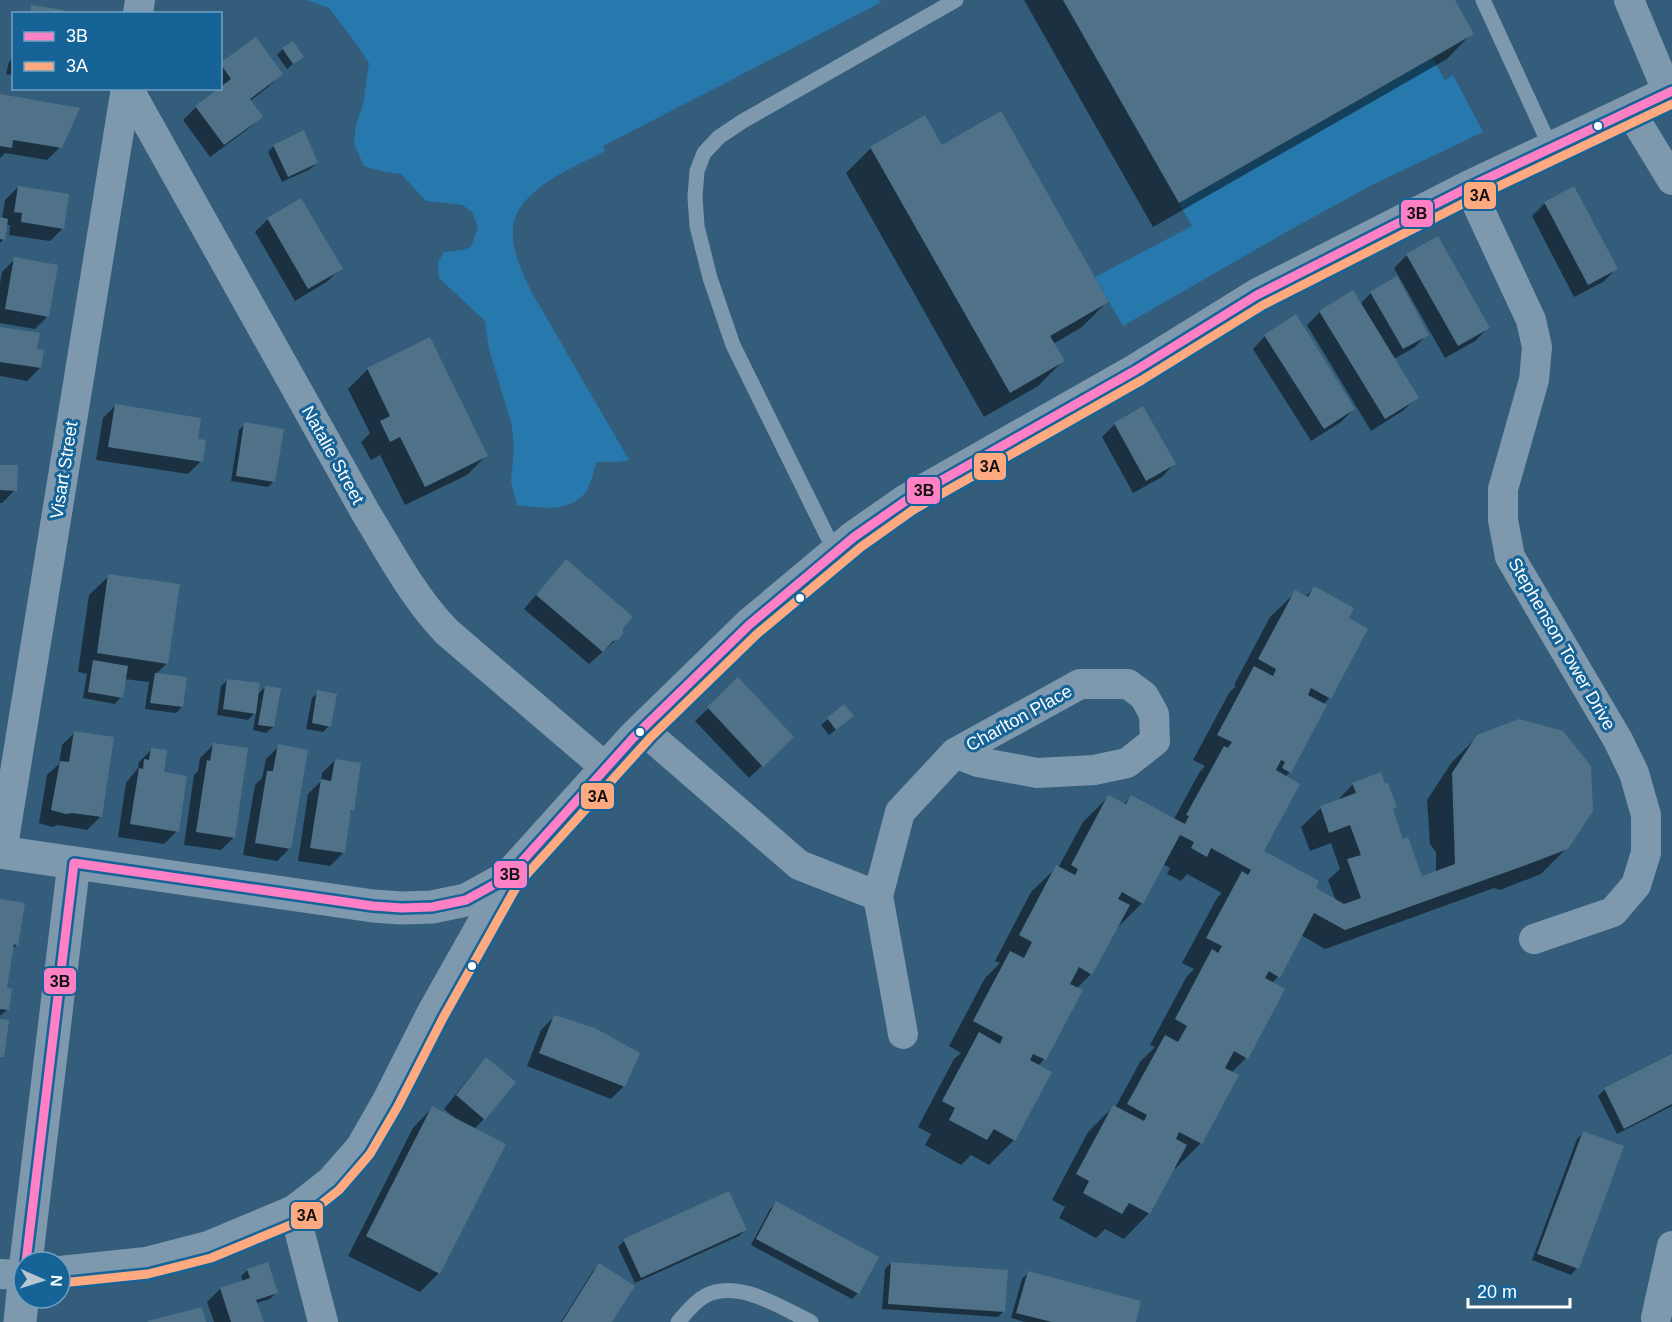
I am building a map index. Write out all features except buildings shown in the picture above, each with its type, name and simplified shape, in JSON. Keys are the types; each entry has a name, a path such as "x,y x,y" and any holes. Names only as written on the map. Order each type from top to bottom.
{"street":[{"path":"72,1270 146,1262 208,1246 294,1210 332,1181 360,1148 387,1101 432,1012 508,877 642,729 749,625 854,537 907,500 1136,370 1257,295 1469,187 1670,92 1629,0"},
{"name":"Visart Street","path":"1,852 127,90"},
{"name":"Natalie Street","path":"128,90 367,515 409,584 447,632 606,768"},
{"path":"1630,111 1672,180"},
{"name":"Stephenson Tower Drive","path":"1469,187 1531,320 1537,347 1534,380 1503,489 1503,520 1510,557 1618,740 1634,773 1646,815 1646,854 1636,885 1613,912 1534,939"},
{"name":"Charlton Place","path":"903,1034 878,896 900,812 955,753 1080,684 1128,684 1144,696 1154,714 1155,741 1127,763 1094,770 1037,772 978,762 955,753"},
{"path":"642,729 799,865 878,896"},
{"path":"1,852 373,906 402,908 432,907 466,900 508,877"},
{"path":"27,1250 74,862"},
{"path":"294,1210 324,1322"},
{"path":"1659,1316 1672,1246"}],"lane":[{"path":"835,552 734,345 710,278 696,226 697,171 704,153 719,136 956,0"},
{"path":"1483,0 1551,148"},
{"path":"678,1322 695,1302 707,1295 722,1291 737,1291 751,1294 811,1322"}],"shaded area":[{"path":"307,0 877,0 882,2 603,146 605,151 563,172 524,202 513,229 515,253 521,269 531,291 629,460 597,462 585,493 571,504 544,508 517,505 511,481 514,449 512,426 489,349 485,321 439,278 438,262 444,252 471,247 478,227 472,212 462,205 426,201 401,174 364,166 354,144 369,63 329,8"},
{"path":"1432,58 1445,80 1453,75 1483,132 1372,185 1123,326 1095,277 1192,226 1179,203"}],"transit line":[{"name":"3B","path":"27,1250 74,863 373,906 432,907 466,900 508,877 634,737 749,625 854,537 907,500 1136,370 1257,295 1469,187 1672,91"},
{"name":"3A","path":"72,1282 148,1274 211,1258 300,1221 339,1190 370,1154 518,884 651,737 757,634 861,547 913,510 1142,380 1263,305 1474,198 1672,104"}]}
